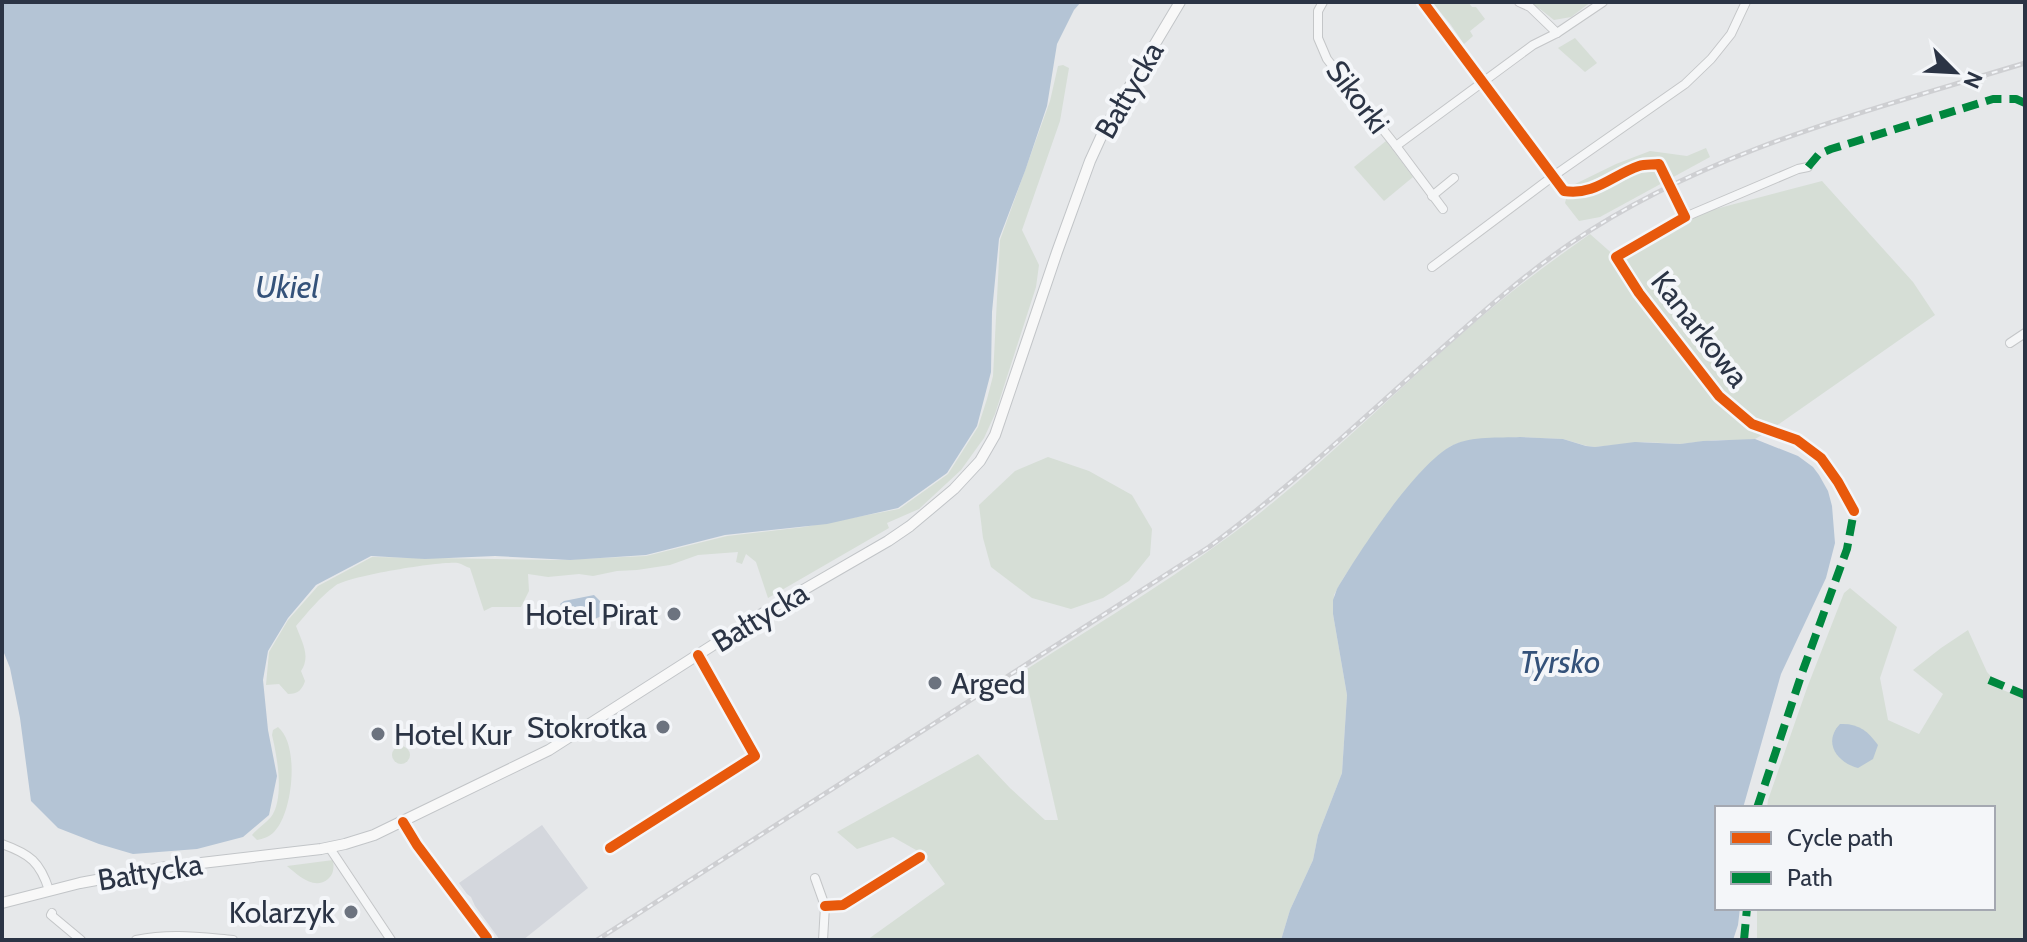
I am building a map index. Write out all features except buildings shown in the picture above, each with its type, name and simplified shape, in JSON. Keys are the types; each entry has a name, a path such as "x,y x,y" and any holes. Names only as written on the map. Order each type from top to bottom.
{"main road":[{"name":"Bałtycka","path":"2,903 49,890 167,867 329,847 374,835 549,750 760,615 900,533 954,489 990,446 1097,144 1180,2"}],"street":[{"name":"Sikorki","path":"1323,2 1318,11 1318,38 1327,59 1443,209"},
{"path":"1423,2 1564,191 1576,193 1592,189 1641,165 1659,164 1685,217 1808,167"},
{"path":"1519,2 1530,7 1557,33"},
{"name":"Sikorki","path":"1396,146 1533,45 1603,2"},
{"path":"1432,267 1552,177 1685,84 1731,34 1746,2"},
{"path":"1432,196 1454,178"},
{"name":"Kanarkowa","path":"1685,217 1616,257 1639,293 1719,396 1752,424 1797,440 1821,458 1854,511"},
{"path":"2010,343 2025,333"},
{"path":"610,848 755,756 698,655"},
{"path":"403,822 487,938"},
{"path":"2,844 22,851 36,862 49,890"},
{"path":"329,847 389,937 377,940"},
{"path":"825,906 843,905 920,857"},
{"path":"815,878 825,906 823,940"},
{"path":"52,913 81,940"},
{"path":"136,940 187,935 233,940"}],"shaded area":[{"path":"1432,2 1468,2 1485,19 1470,31 1473,36 1464,44"},
{"path":"1528,2 1591,2 1571,17 1554,20"},
{"path":"1575,38 1597,63 1585,72 1558,48"},
{"path":"1058,66 1069,68 1060,121 1022,230 1039,265 1036,287 995,414 984,438 961,470 919,509 887,523 889,528 768,598 756,562 746,554 742,564 736,562 738,552 698,555 670,565 593,576 528,574 529,591 521,607 492,607 484,611 470,568 458,563 357,578 335,586 296,626 305,654 301,671 305,681 301,689 288,694 279,684 266,685 269,652 288,620 318,586 372,557 556,560 646,556 727,536 804,527 899,509 948,474 978,427 987,399 993,376 1000,240 1050,101"},
{"path":"1386,141 1413,177 1384,201 1354,167"},
{"path":"1706,148 1710,157 1600,217 1579,221 1565,203 1569,187 1616,164 1650,151 1687,156"},
{"path":"1822,181 1913,282 1935,315 1755,439 1680,444 1644,442 1595,447 1563,439 1520,437 1461,442 1439,455 1418,475 1378,527 1334,595 1333,614 1347,695 1342,773 1318,835 1313,860 1290,910 1281,940 867,940 945,884 923,854 893,837 857,849 837,832 978,754 1045,820 1058,820 1028,688 1027,669 1174,575 1260,513 1488,311 1590,234 1616,257 1685,217"},
{"path":"1048,457 1089,471 1132,495 1152,529 1150,555 1129,581 1103,598 1071,609 1032,598 991,567 983,538 979,505 1015,471"},
{"path":"1850,588 1897,627 1880,678 1888,720 1919,734 1943,694 1913,670 1968,630 1987,672 2003,690 2025,699 2025,940 1757,940 1757,910 1995,910 1995,806 1767,806 1807,688 1844,593"},
{"path":"278,727 289,748 289,795 281,823 266,838 257,840 252,835 271,817 278,799 279,777 272,735"},
{"path":"401,746 410,755 401,764 392,755"},
{"path":"542,825 588,888 523,940 500,940 459,883"},
{"path":"333,860 331,875 317,883 306,880 287,866"}],"water":[{"name":"Ukiel","path":"2,2 1081,2 1057,44 1047,106 999,239 992,312 991,372 977,426 947,473 898,508 827,524 725,535 646,555 570,560 495,556 425,559 371,556 316,585 288,618 268,651 263,680 277,776 269,815 243,837 197,849 133,854 58,828 31,801 20,718 10,668 2,648"},
{"name":"Tyrsko","path":"1486,438 1563,439 1595,447 1635,442 1680,444 1755,439 1798,456 1813,467 1828,491 1835,543 1826,578 1781,674 1744,806 1715,806 1715,910 1740,910 1733,940 1281,940 1290,910 1313,860 1318,835 1342,773 1347,695 1333,614 1337,589 1389,510 1422,470 1453,445"},
{"path":"594,595 608,614 580,624 570,618 560,604 564,601"},
{"path":"1840,724 1862,729 1870,736 1878,745 1873,759 1858,768 1839,757 1832,738"}],"railway":[{"path":"597,940 1209,547 1295,479 1517,284 1552,256 1623,211 1677,182 1790,136 2025,63"}],"marked path":[{"path":"1808,167 1819,154 1831,149 1993,99 2016,99 2025,103"},
{"path":"1758,806 1847,549 1854,511"},
{"path":"1989,680 2025,695"},
{"path":"1744,940 1747,910"}],"cycle path":[{"path":"1423,2 1564,191 1585,190 1639,166 1659,164 1685,217 1616,257 1639,293 1719,396 1752,424 1797,440 1821,458 1854,511"},
{"path":"610,848 755,756 698,655"},
{"path":"403,822 487,938"},
{"path":"825,906 843,905 920,857"}],"place":[{"name":"Hotel Pirat","path":"674,614"},
{"name":"Arged","path":"935,683"},
{"name":"Stokrotka","path":"663,727"},
{"name":"Hotel Kur","path":"378,734"},
{"name":"Kolarzyk","path":"351,912"}]}
